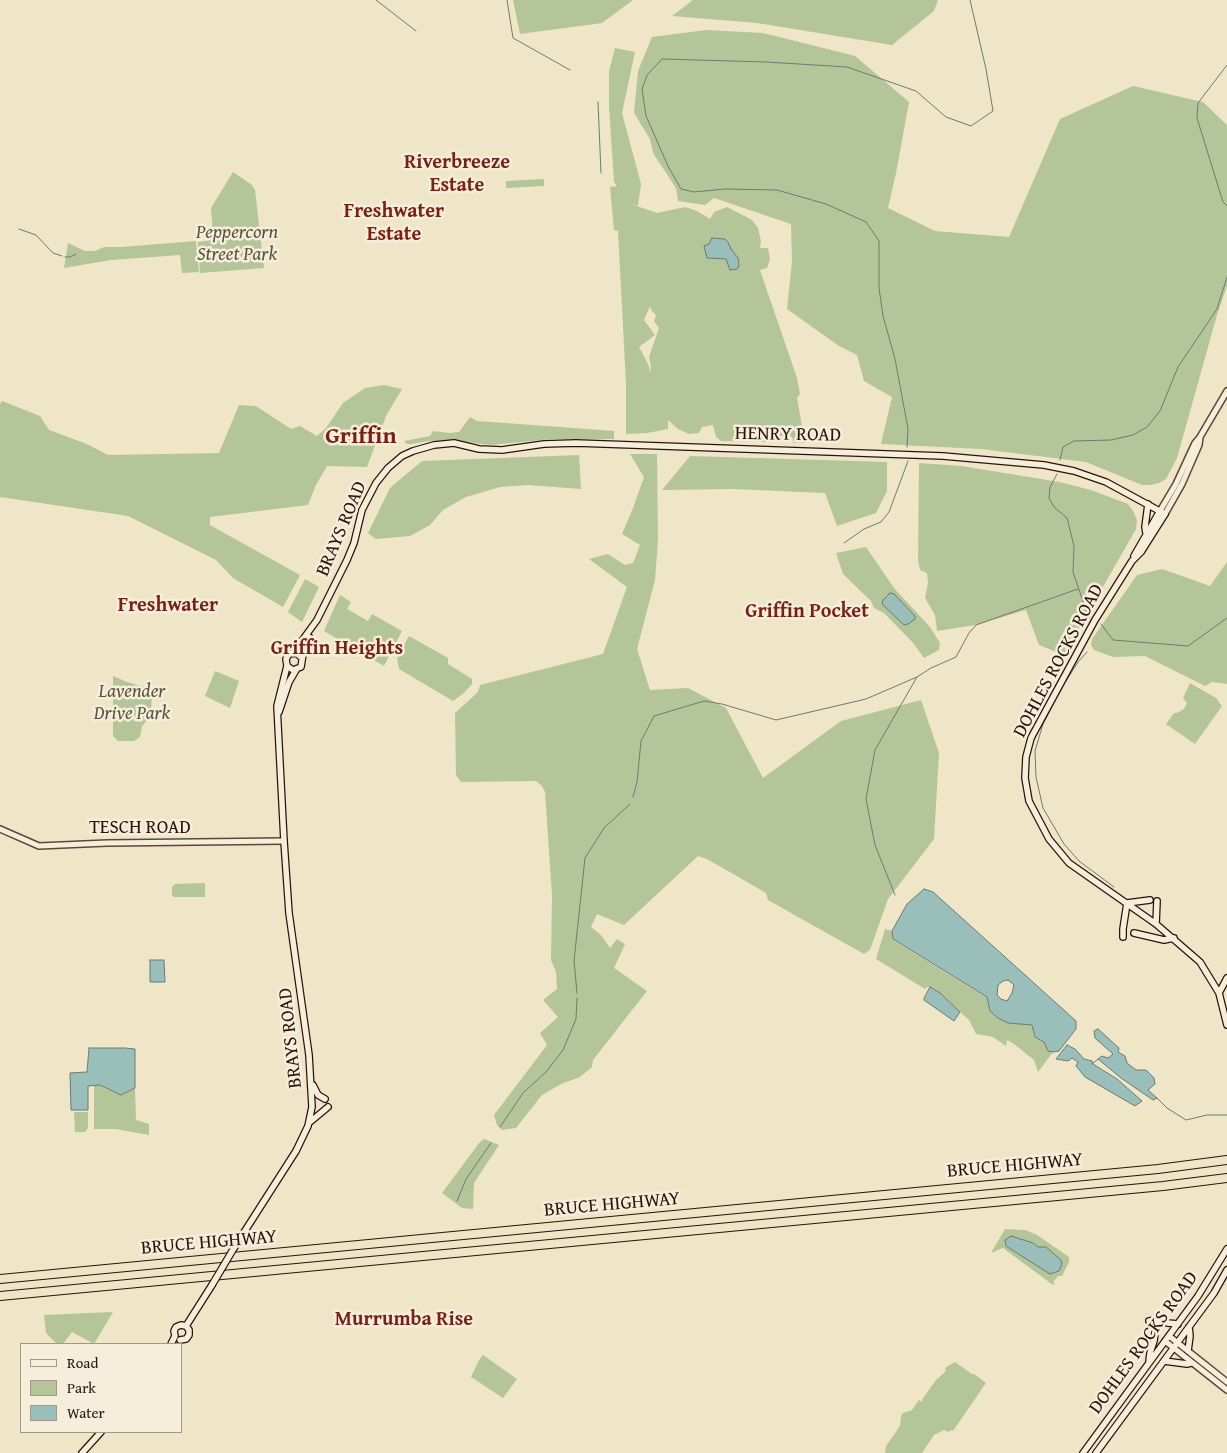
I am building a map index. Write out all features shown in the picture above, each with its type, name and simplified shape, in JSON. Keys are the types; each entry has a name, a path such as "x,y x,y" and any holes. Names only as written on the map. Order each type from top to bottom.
{"highway":[{"name":"BRUCE HIGHWAY","path":"0,1279 1133,1172 1227,1160"},
{"name":"BRUCE HIGHWAY","path":"0,1296 1163,1186 1227,1178"}],"main road":[{"name":"HENRY ROAD","path":"402,456 420,448 447,443 494,450 508,450 553,443 576,443 950,456 1044,465 1074,471 1114,485 1163,512"},
{"name":"BRAYS ROAD","path":"294,653 317,620 347,560 354,543 362,510 369,494 384,473 402,456"},
{"path":"1146,533 1148,504"},
{"name":"DOHLES ROCKS ROAD","path":"1132,561 1146,533 1163,512"},
{"name":"DOHLES ROCKS ROAD","path":"1163,512 1140,552 1132,561 1086,635 1031,738 1026,757 1025,778 1029,801 1040,825 1054,848 1069,863 1174,938 1200,962 1219,993 1227,1025"},
{"name":"BRAYS ROAD","path":"302,657 306,642 316,626 317,620"},
{"path":"294,653 302,657 302,665 296,670 291,670 285,662 287,656 294,653"},
{"name":"BRAYS ROAD","path":"186,1326 296,1151 308,1126 312,1101 312,1083 302,1003 289,919 284,841 278,702 284,686 287,666"},
{"name":"BRAYS ROAD","path":"278,712 289,682 296,670"},
{"path":"1123,937 1127,903 1150,900"},
{"path":"1156,924 1157,901"},
{"path":"1134,933 1164,940 1174,938"},
{"path":"1219,993 1227,978"},
{"path":"312,1083 318,1095 325,1099"},
{"path":"308,1126 313,1118 328,1107"},
{"name":"DOHLES ROCKS ROAD","path":"1083,1453 1178,1324 1227,1249"},
{"name":"DOHLES ROCKS ROAD","path":"1096,1453 1216,1290 1227,1270"},
{"path":"1150,1321 1156,1320 1178,1324"},
{"path":"186,1326 189,1330 189,1335 186,1339 177,1340 174,1331 176,1327 186,1326"},
{"path":"1188,1351 1189,1326"},
{"path":"1149,1364 1154,1333"},
{"path":"1164,1361 1192,1363"},
{"path":"82,1453 99,1433"}],"street":[{"name":"DOHLES ROCKS ROAD","path":"1163,512 1194,443 1200,437 1227,390"},
{"name":"TESCH ROAD","path":"0,829 39,846 107,843 284,841"},
{"path":"1167,1339 1192,1363 1227,1390"},
{"path":"1175,1345 1188,1351 1227,1382"}],"green space":[{"path":"513,0 633,0 602,23 520,34"},
{"path":"693,0 938,0 934,11 892,45 757,23 672,16"},
{"path":"706,30 763,33 855,56 909,102 888,208 935,231 1009,237 1060,119 1133,86 1203,102 1227,125 1227,286 1217,315 1177,458 1166,479 1159,483 1142,485 1086,462 981,449 881,444 892,397 864,381 857,355 839,346 787,309 792,261 791,224 714,198 705,205 678,201 676,188 653,153 650,139 634,113 638,71 652,37"},
{"path":"615,48 635,52 622,113 641,184 638,206 628,203 657,213 685,207 697,211 710,219 714,212 727,207 752,220 758,228 761,241 760,248 768,248 770,259 767,268 760,270 797,378 800,394 797,398 805,443 794,443 792,437 788,435 778,437 774,442 721,441 716,437 713,425 702,427 699,433 689,434 678,429 668,420 668,429 626,434 626,384 618,231 614,230 610,187 617,186 614,182 609,106 609,71","holes":["650,306 656,315 654,321 659,328 649,357 650,373 649,366 639,347 655,335 644,320"]},
{"name":"Peppercorn Street Park","path":"233,172 252,185 255,190 264,268 200,273 198,242 206,241 213,234 211,208"},
{"path":"544,179 544,186 506,188 506,181"},
{"path":"196,241 199,272 182,273 180,255 111,260 64,268 68,243 85,251 95,251 104,247"},
{"path":"384,385 402,389 386,416 367,467 327,466 316,485 308,505 210,517 210,525 300,575 283,607 233,578 216,560 128,516 0,497 0,404 2,401 40,416 49,430 87,444 108,455 219,453 239,405 256,406 291,429 300,426 317,436 326,428 343,403 365,388"},
{"path":"470,417 477,421 614,431 614,439 551,439 491,445 450,440 411,444 407,444 404,441 430,436 433,431 459,432"},
{"path":"630,454 657,454 658,540 655,580 637,649 650,690 688,688 726,708 763,778 841,721 921,700 939,753 934,839 888,899 870,950 864,954 768,900 766,893 707,859 698,856 624,925 597,914 591,927 601,935 610,948 617,939 625,944 614,968 647,991 593,1060 592,1067 580,1077 561,1084 542,1095 516,1128 502,1130 497,1125 494,1115 547,1045 540,1033 558,1017 543,1000 557,989 556,972 551,960 552,895 545,792 536,781 461,782 456,775 455,713 478,692 480,685 603,654 627,587 589,559 608,554 625,565 633,563 640,545 622,534 644,477"},
{"path":"579,455 581,489 528,485 500,487 466,497 443,510 430,525 410,536 376,539 368,533 390,488 422,461"},
{"path":"690,456 887,462 887,491 876,513 837,526 825,493 733,489 662,490"},
{"path":"919,463 962,466 1059,482 1091,490 1128,504 1137,520 1136,529 1064,655 1039,645 1026,610 975,625 937,631 935,615 925,598 928,583 927,573 920,570 918,560"},
{"path":"866,547 894,588 930,627 940,643 939,650 924,658 914,644 884,613 874,608 871,601 843,574 836,553"},
{"path":"1227,562 1227,684 1212,682 1205,686 1145,656 1113,657 1094,650 1091,645 1092,639 1137,575 1162,569 1210,586"},
{"path":"305,579 319,587 302,622 288,612"},
{"path":"340,595 351,602 347,609 368,621 372,614 402,631 384,666 324,631"},
{"path":"409,636 448,658 448,664 472,679 472,684 464,693 453,701 399,669 397,658"},
{"path":"215,671 239,681 230,708 205,696"},
{"name":"Lavender Drive Park","path":"113,676 152,689 151,716 142,726 140,737 134,741 118,741 113,736"},
{"path":"1190,683 1216,698 1222,706 1195,744 1166,724 1174,713 1184,709 1187,703 1183,698"},
{"path":"205,883 205,897 174,897 172,895 172,887 175,884"},
{"path":"885,929 892,931 893,940 987,998 990,1011 998,1018 1009,1023 1032,1025 1035,1037 1044,1042 1048,1051 1053,1052 1038,1072 1034,1060 1014,1044 1007,1040 1006,1046 993,1037 976,1034 969,1020 940,993 930,987 925,989 876,959"},
{"path":"100,1085 118,1094 124,1094 135,1088 136,1120 149,1124 149,1135 115,1129 94,1129 94,1086"},
{"path":"74,1112 88,1112 88,1128 85,1132 75,1132"},
{"path":"484,1139 499,1145 474,1183 473,1209 462,1208 442,1193"},
{"path":"1005,1229 1025,1230 1037,1235 1069,1257 1069,1262 1062,1276 1058,1276 1053,1285 1003,1248 991,1253","holes":["1033,1243 1056,1271 1052,1274 1041,1268"]},
{"path":"113,1312 95,1343 72,1332 64,1343 56,1343 46,1333 44,1315"},
{"path":"483,1355 517,1379 503,1398 471,1377"},
{"path":"955,1362 986,1383 953,1431 944,1430 934,1435 922,1453 885,1453 886,1446 900,1426 903,1413 912,1410 919,1400 922,1402 936,1380 946,1371 945,1368"}],"water":[{"path":"712,238 725,239 728,242 738,258 739,266 737,269 730,270 726,259 707,258 704,246 709,244"},
{"path":"890,593 894,594 915,616 915,619 904,625 882,604 883,600"},
{"path":"924,889 933,892 1076,1021 1076,1029 1059,1051 1048,1051 1044,1042 1035,1037 1032,1025 1008,1023 998,1018 990,1011 987,997 893,939 892,931 907,904","holes":["1008,980 1014,985 1007,1001 997,995 998,985 1003,981"]},
{"path":"150,960 164,960 165,982 150,982"},
{"path":"930,987 940,993 960,1012 954,1021 924,1000"},
{"path":"1098,1029 1119,1048 1118,1052 1125,1056 1127,1063 1136,1070 1146,1070 1154,1078 1155,1084 1148,1090 1157,1098 1153,1100 1098,1059 1102,1056 1108,1058 1113,1054 1095,1038 1094,1031"},
{"path":"1067,1045 1075,1049 1084,1059 1092,1061 1093,1064 1117,1079 1142,1101 1135,1106 1085,1077 1076,1066 1078,1062 1072,1058 1068,1061 1056,1059"},
{"path":"89,1048 135,1049 135,1088 121,1095 100,1085 88,1086 88,1110 71,1110 70,1073 87,1072"},
{"path":"1011,1236 1033,1243 1038,1247 1046,1247 1061,1260 1062,1264 1059,1271 1050,1274 1006,1246 1005,1240"}],"waterway":[{"path":"376,0 416,31"},
{"path":"507,0 513,38 570,70"},
{"path":"907,447 908,429 895,359 883,316 879,288 879,241 866,222 826,204 777,190 725,189 694,192 681,189 668,166 646,116 642,89 647,75 662,59 847,67 916,91 946,117 971,126 993,111 986,69 970,0"},
{"path":"1227,65 1198,103 1197,118 1223,202 1227,206"},
{"path":"598,102 601,173"},
{"path":"19,229 36,235 53,253 62,256"},
{"path":"65,257 76,254"},
{"path":"1060,460 1063,447 1074,441 1111,440 1133,435 1147,427 1160,411 1178,367 1217,309 1227,277"},
{"path":"844,543 864,529 881,522 889,512 908,461"},
{"path":"1057,474 1050,487 1049,498 1054,507 1067,518 1074,546 1073,572 1090,618"},
{"path":"633,797 637,782 641,741 654,716 704,701 722,704 776,720 866,699 917,677 931,668 956,657 969,633 976,625 1078,589"},
{"path":"1101,624 1113,640 1188,646 1227,618"},
{"path":"1087,652 1078,662 1061,689 1043,724 1035,751 1036,777 1043,808 1064,844 1079,861 1114,887"},
{"path":"895,895 875,845 866,799 875,750 917,677"},
{"path":"577,993 574,961 585,858 604,828 630,804"},
{"path":"500,1127 523,1093 546,1072 563,1050 576,1019 577,998"},
{"path":"1092,1064 1098,1059"},
{"path":"1156,1097 1167,1108 1186,1120 1207,1115 1227,1115"},
{"path":"457,1201 466,1179 491,1143"}],"district":[{"name":"Riverbreeze Estate","path":"457,174"},
{"name":"Freshwater Estate","path":"394,224"},
{"name":"Griffin","path":"361,437"},
{"name":"Freshwater","path":"168,606"},
{"name":"Griffin Pocket","path":"807,612"},
{"name":"Griffin Heights","path":"337,649"},
{"name":"Murrumba Rise","path":"404,1320"}]}
